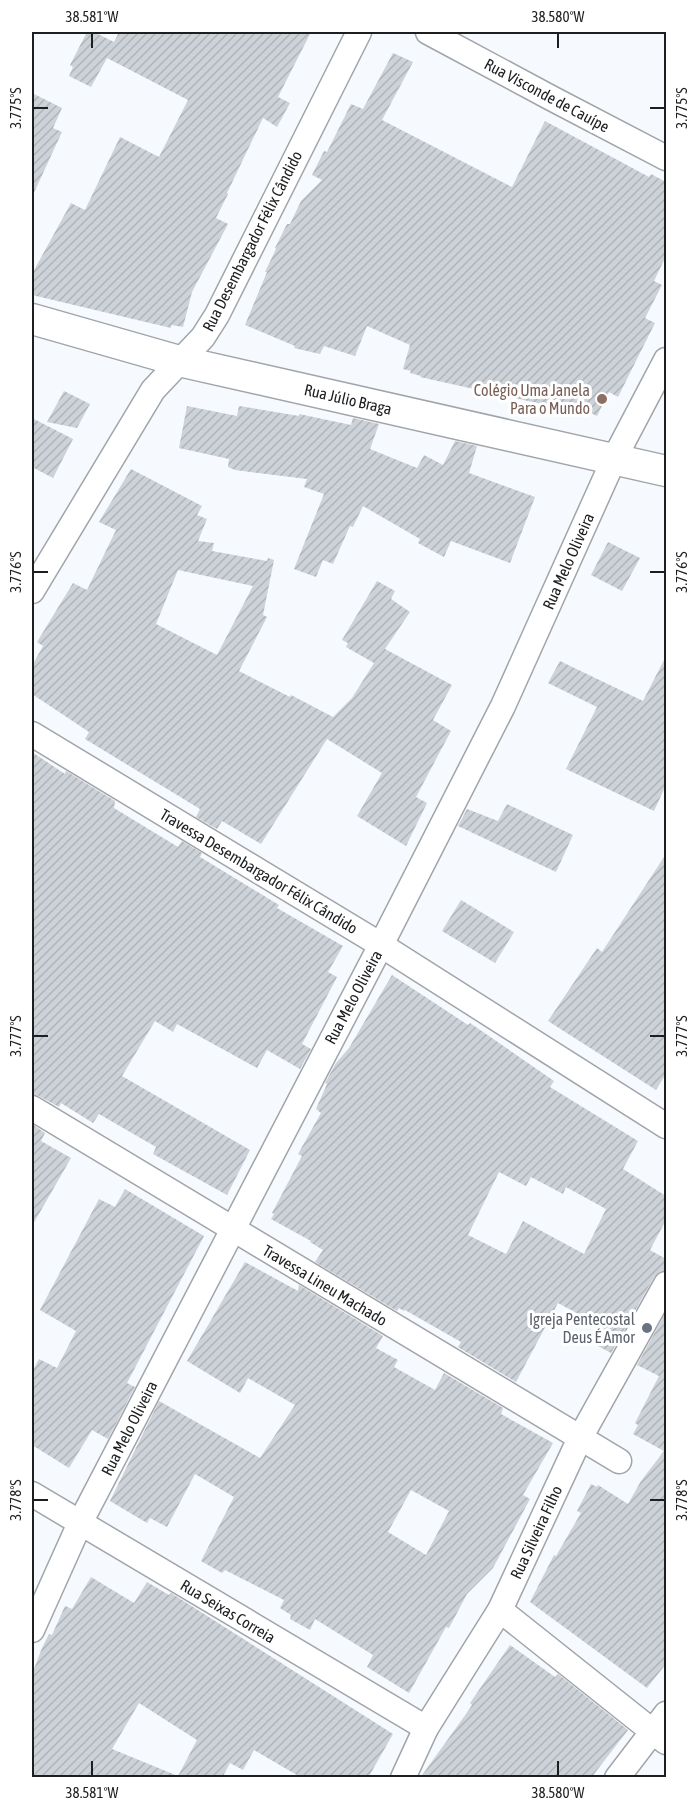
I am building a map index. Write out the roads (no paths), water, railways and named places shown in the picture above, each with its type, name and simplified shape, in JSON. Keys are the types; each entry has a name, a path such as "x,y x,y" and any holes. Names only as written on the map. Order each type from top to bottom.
{"street":[{"name":"Rua Desembargador Félix Cândido","path":"32,591 153,390 203,337 217,315 359,32"},
{"name":"Rua Visconde de Cauípe","path":"428,32 666,158"},
{"name":"Rua Júlio Braga","path":"32,319 179,361 666,471"},
{"name":"Rua Melo Oliveira","path":"32,1630 80,1524 503,706 614,459 666,360"},
{"name":"Travessa Desembargador Félix Cândido","path":"32,734 381,945 666,1126"},
{"name":"Travessa Lineu Machado","path":"32,1108 619,1461"},
{"name":"Rua Silveira Filho","path":"403,1778 426,1728 500,1610 580,1438 666,1284"},
{"name":"Rua Seixas Correia","path":"32,1494 426,1728"},
{"path":"500,1610 662,1729 617,1778"}],"place":[{"name":"Colégio Uma Janela Para o Mundo","path":"602,399"},
{"name":"Igreja Pentecostal Deus É Amor","path":"647,1328"}]}
